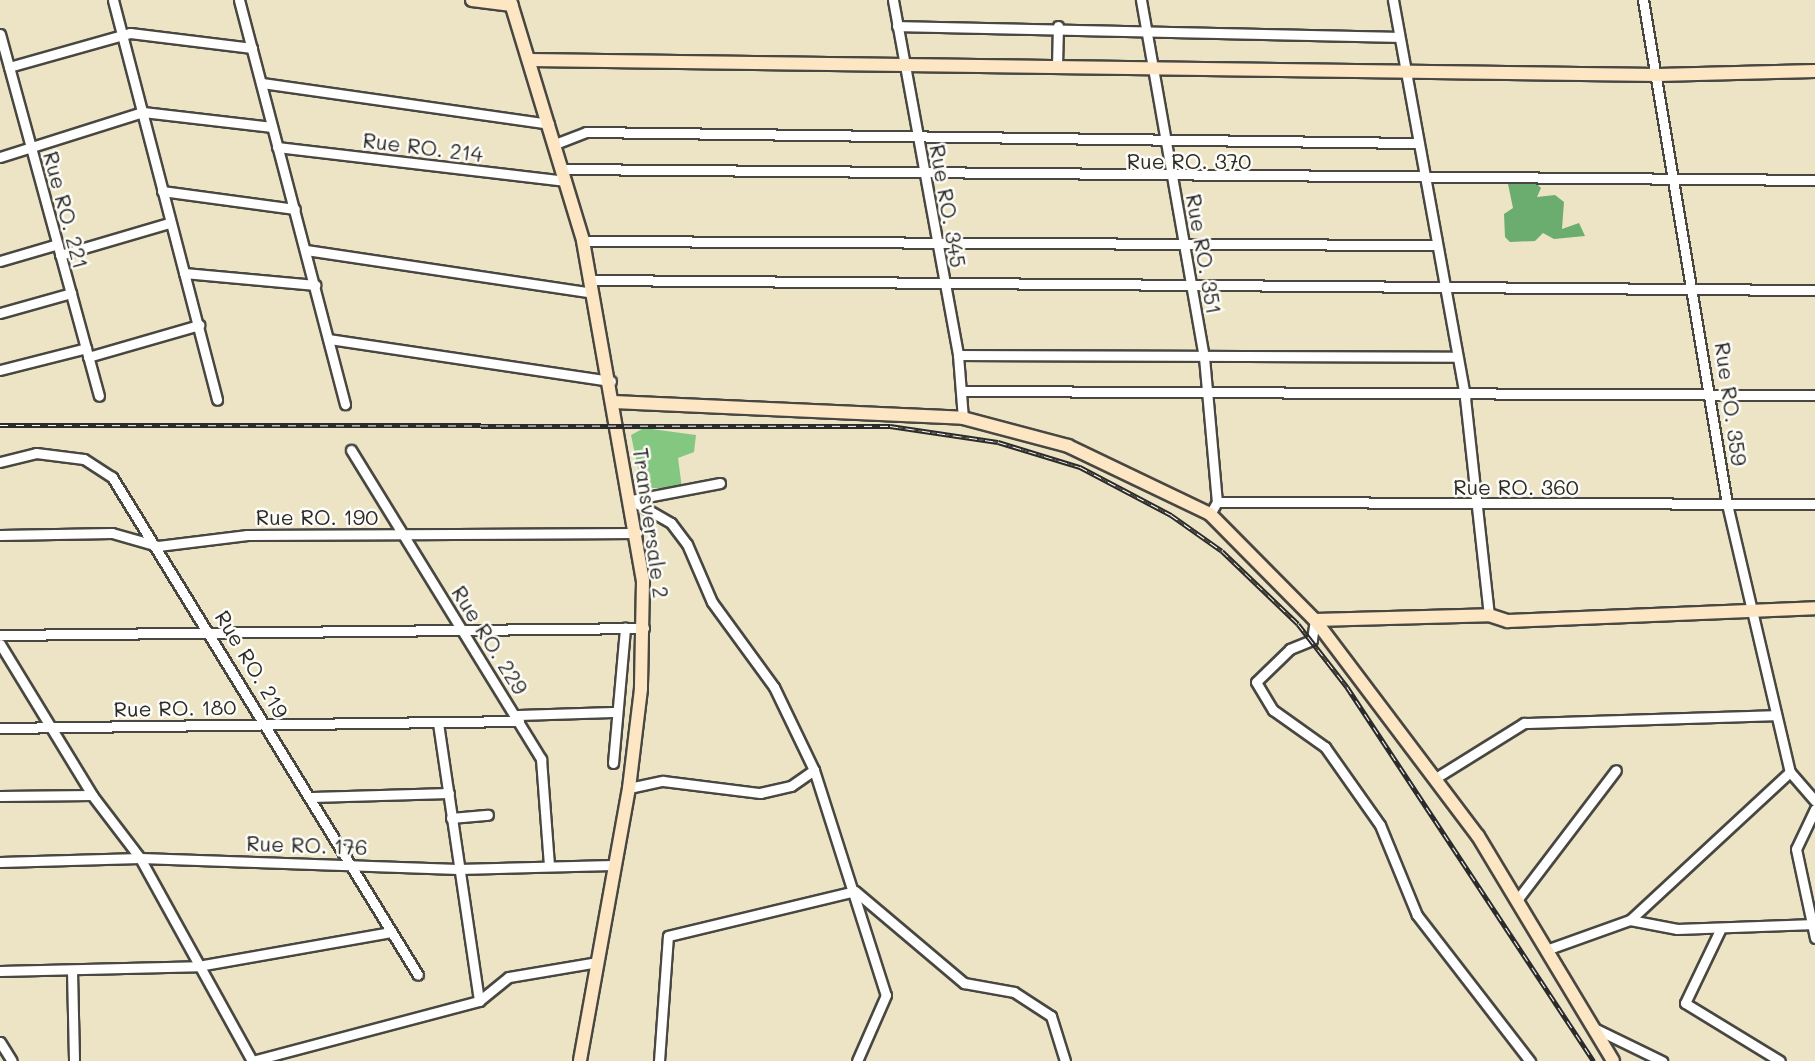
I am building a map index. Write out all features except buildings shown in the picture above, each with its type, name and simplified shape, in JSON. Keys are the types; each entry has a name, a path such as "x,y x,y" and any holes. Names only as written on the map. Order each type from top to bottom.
{"street":[{"path":"113,0 217,400"},
{"path":"239,0 345,404"},
{"path":"472,0 511,3"},
{"name":"Rue RO. 345","path":"892,0 927,176 958,355 963,391 963,418"},
{"name":"Rue RO. 351","path":"1141,0 1204,357 1217,502"},
{"path":"1392,0 1402,72 1441,287 1465,398 1480,505 1489,615"},
{"name":"Rue RO. 359","path":"1643,0 1678,182 1713,397 1727,504 1790,772 1814,801"},
{"name":"Transversale 2","path":"511,3 583,241 611,380 637,533 644,628 629,788 613,865 580,1061"},
{"path":"897,26 1058,26 1398,37"},
{"path":"1057,66 1058,26"},
{"name":"Rue RO. 221","path":"0,34 99,396"},
{"path":"9,68 122,35 252,48"},
{"path":"530,60 1658,75 1815,71"},
{"path":"262,83 549,124"},
{"path":"0,157 143,112 272,127"},
{"path":"555,144 586,132 917,132 1417,143"},
{"name":"Rue RO. 214","path":"277,147 564,175"},
{"name":"Rue RO. 370","path":"564,175 1678,182 1815,180"},
{"path":"162,191 295,209"},
{"path":"61,255 169,223"},
{"path":"583,241 938,243 1186,248 1434,245"},
{"path":"0,261 58,244"},
{"path":"306,250 593,293"},
{"path":"184,273 315,285"},
{"path":"590,280 1441,287 1696,292 1815,290"},
{"path":"0,313 71,293"},
{"path":"0,370 199,325"},
{"path":"329,340 611,380"},
{"path":"958,355 1456,358"},
{"path":"963,391 1465,398 1815,395"},
{"path":"614,402 963,418 1068,446 1210,514 1315,620 1434,779 1517,900 1613,1061"},
{"name":"Rue RO. 229","path":"351,450 541,758 549,865"},
{"name":"Rue RO. 219","path":"0,463 36,453 97,464 158,546 210,628 418,975"},
{"path":"631,500 720,483"},
{"path":"631,500 671,523 687,544 712,602 774,687 814,770 855,891 886,995 857,1061"},
{"path":"1210,514 1217,502"},
{"name":"Rue RO. 360","path":"1217,502 1480,505 1815,504"},
{"name":"Rue RO. 190","path":"0,534 112,533 158,546 247,535 637,533"},
{"path":"1315,620 1489,615 1508,621 1751,608 1815,608"},
{"path":"1315,620 1312,640 1290,649 1256,682 1273,710 1325,747 1380,825 1417,915 1530,1061"},
{"path":"0,635 210,628 644,628"},
{"path":"613,763 625,628"},
{"path":"0,644 92,795 140,858 252,1061 479,1001 509,977 598,962"},
{"name":"Rue RO. 180","path":"0,728 438,723 617,712"},
{"path":"1434,779 1524,723 1776,715"},
{"path":"438,723 479,1001"},
{"path":"629,788 663,780 760,793 791,786 814,770"},
{"path":"1517,900 1616,770"},
{"path":"1546,950 1630,920 1790,772"},
{"path":"312,797 449,793"},
{"path":"0,796 92,795"},
{"path":"1814,801 1796,849 1815,937"},
{"path":"451,818 488,815"},
{"name":"Rue RO. 176","path":"0,862 140,858 458,869 613,865"},
{"path":"659,1061 668,936 855,891"},
{"path":"855,891 964,983 1014,992 1051,1016 1065,1061"},
{"path":"1630,920 1720,930 1813,924"},
{"path":"1720,930 1685,1003 1780,1061"},
{"path":"0,971 198,967 391,932"},
{"path":"72,971 74,1061"},
{"path":"1593,1028 1662,1061"},
{"path":"1,1046 12,1061"}],"green space":[{"path":"1534,181 1541,188 1537,197 1555,195 1564,202 1562,229 1579,223 1585,236 1554,239 1543,233 1535,241 1510,242 1505,237 1504,214 1513,208 1508,184"},
{"path":"644,428 696,435 694,452 678,458 682,488 642,488 631,435"}],"railway":[{"path":"0,425 890,426 998,442 1080,467 1171,515 1222,551 1298,624 1347,687 1594,1061"}]}
